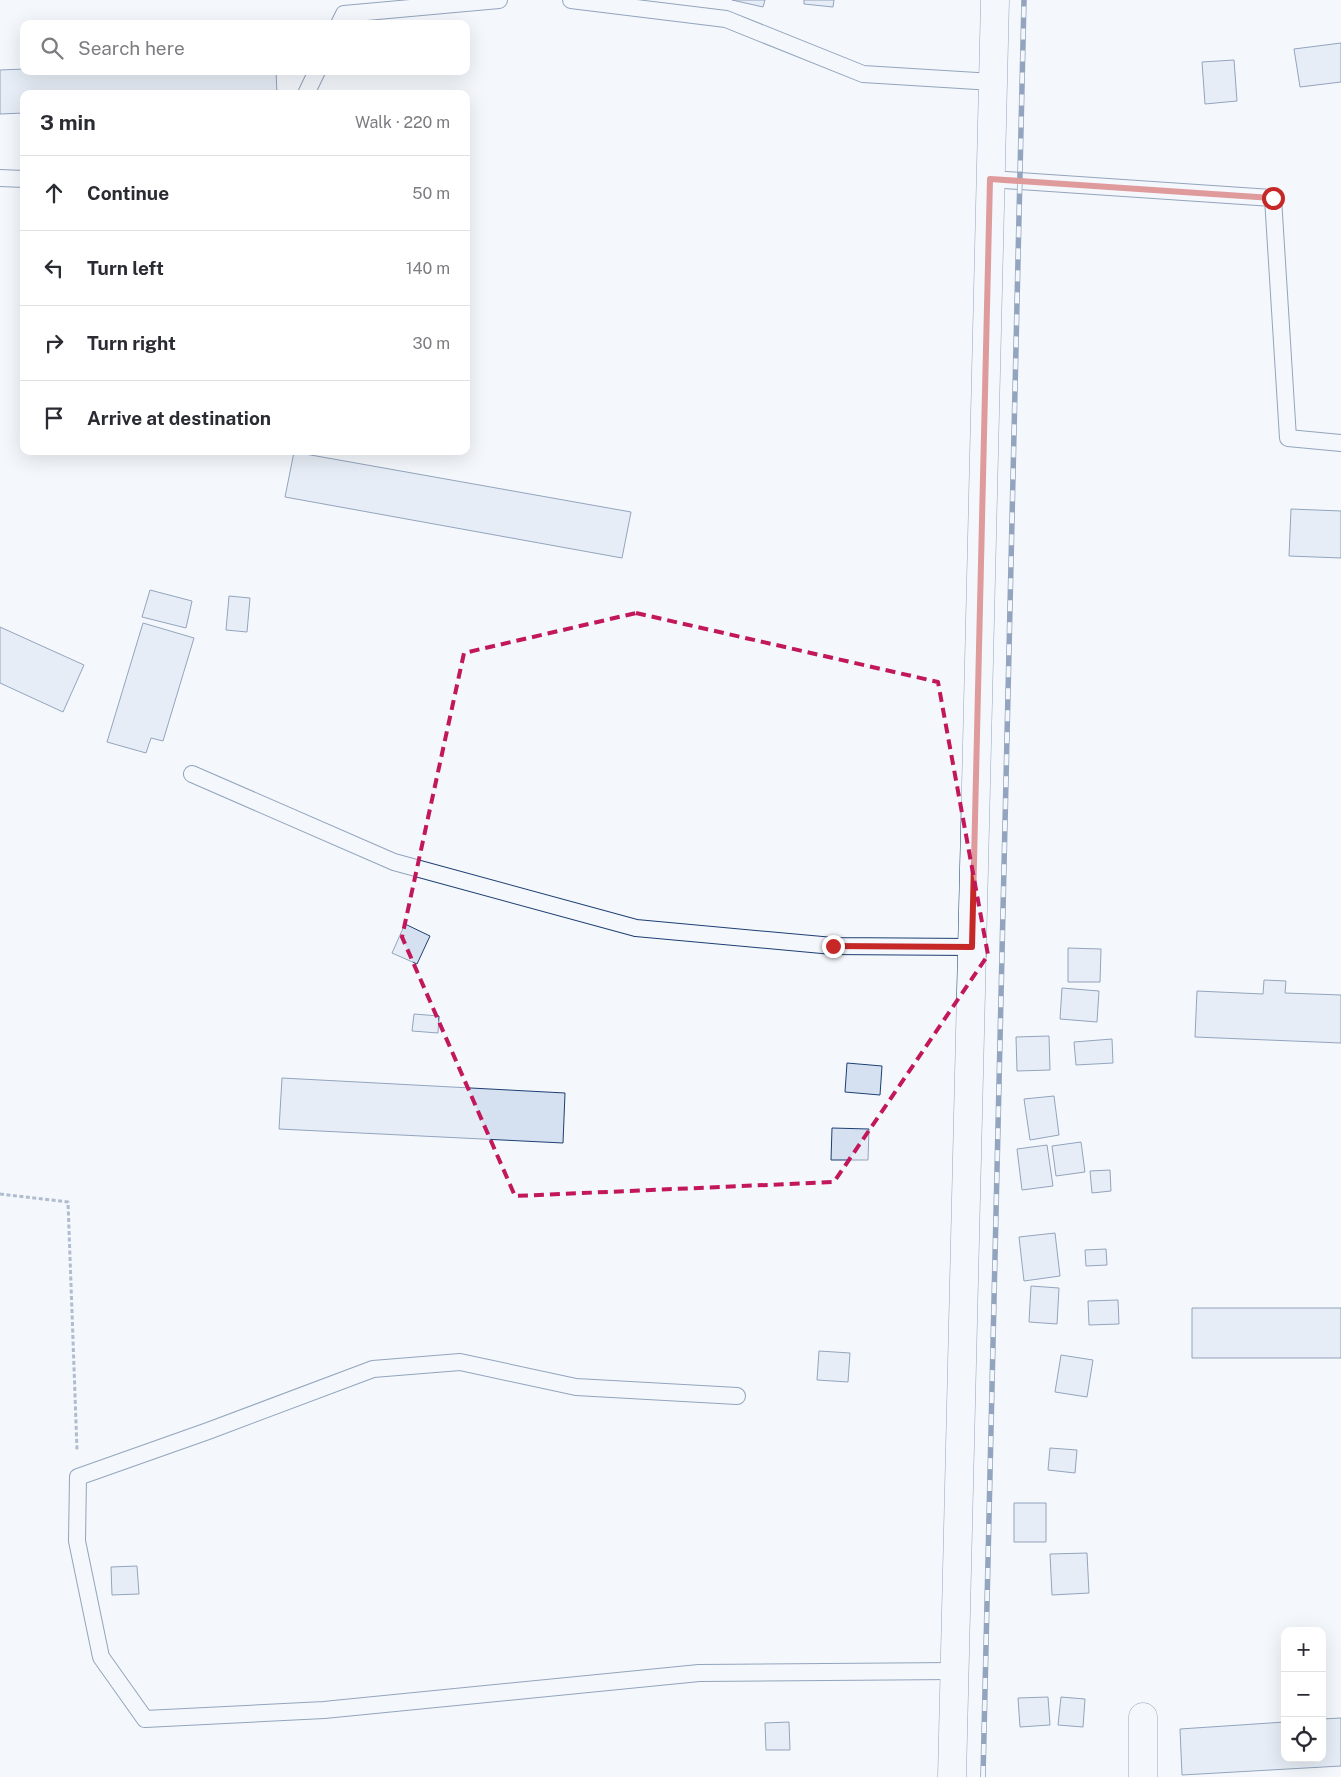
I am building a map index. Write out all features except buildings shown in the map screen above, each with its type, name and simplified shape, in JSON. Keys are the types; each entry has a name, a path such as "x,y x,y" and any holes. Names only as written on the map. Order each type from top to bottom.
{"street":[{"path":"952,1777 995,0"},
{"path":"1143,1717 1143,1777"}],"lane":[{"path":"341,20 344,14 499,0"},
{"path":"571,0 726,19 863,74 993,82"},
{"path":"308,90 315,75"},
{"path":"0,178 20,179"},
{"path":"990,179 1273,198 1288,438 1341,443"},
{"path":"192,774 394,862 636,928 833,946 972,947"},
{"path":"737,1396 576,1387 460,1362 373,1370 78,1478 76,1541 101,1657 145,1719 324,1710 699,1673 954,1671"}],"path":[{"path":"0,1194 68,1202 78,1478"}],"highlighted area":[{"path":"636,613 938,682 988,955 834,1182 515,1196 402,937 464,653"}],"railway":[{"path":"983,1777 1024,0"}],"route":[{"path":"833,946 972,947 990,179 1273,198"}]}
